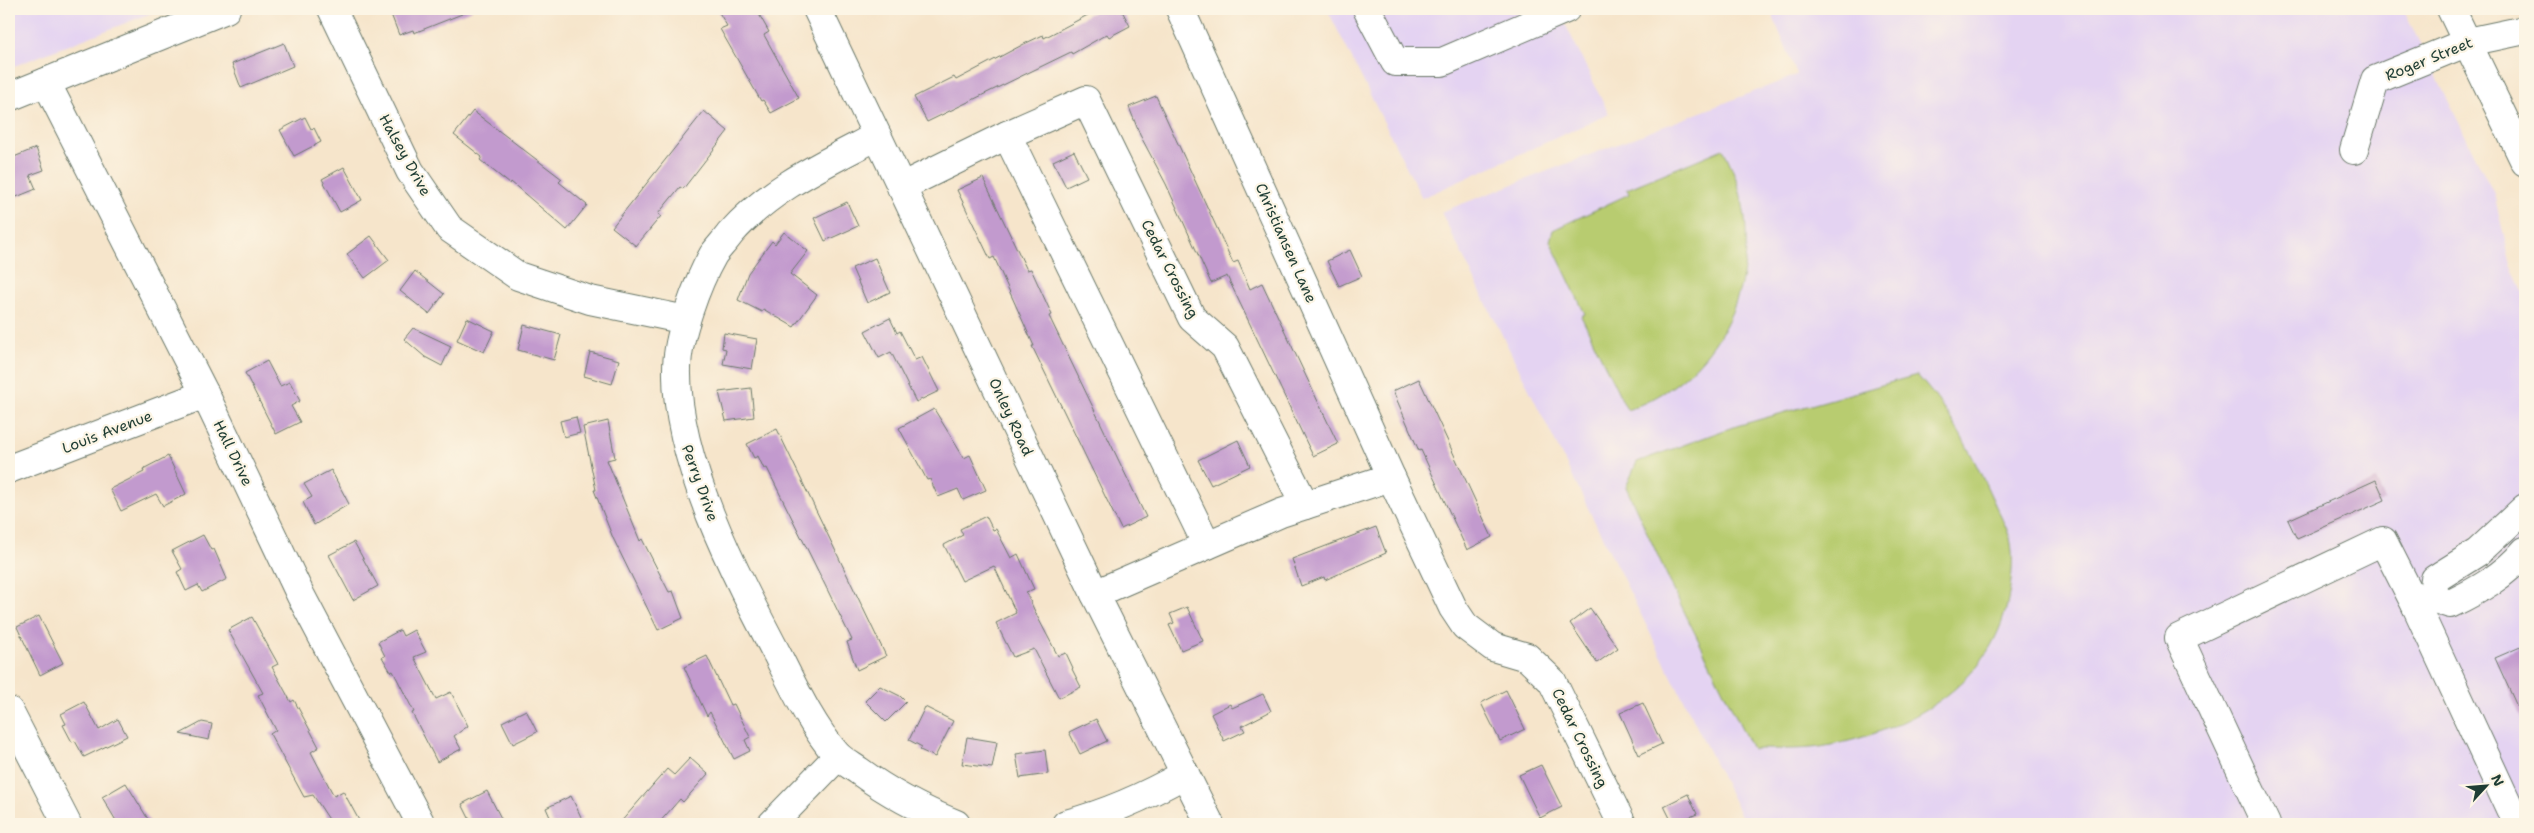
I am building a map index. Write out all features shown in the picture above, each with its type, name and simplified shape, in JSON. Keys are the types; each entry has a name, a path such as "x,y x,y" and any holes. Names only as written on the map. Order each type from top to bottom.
{"street":[{"path":"9,97 226,9"},
{"name":"Halsey Drive","path":"332,9 410,171 449,228 518,276 590,300 686,320"},
{"name":"Onley Road","path":"816,9 1095,594 1210,824"},
{"name":"Christiansen Lane","path":"1180,9 1391,477"},
{"path":"1367,9 1395,62 1442,62 1532,15 1566,9"},
{"path":"2451,9 2525,162"},
{"name":"Roger Street","path":"2354,150 2375,80 2468,42 2525,30"},
{"name":"Hall Drive","path":"46,82 205,394 302,596 421,824"},
{"name":"Cedar Crossing","path":"901,187 1007,135 1086,100 1192,318 1225,347 1305,505"},
{"path":"1007,135 1207,545"},
{"name":"Perry Drive","path":"877,136 788,183 756,207 714,254 686,320 677,367 679,410 684,438 719,534 757,617 807,712 838,756 881,787 926,812 956,824"},
{"name":"Louis Avenue","path":"9,469 205,394"},
{"path":"1095,594 1281,513 1391,477"},
{"name":"Cedar Crossing","path":"1391,477 1454,608 1465,626 1493,647 1527,657 1552,681 1622,824"},
{"path":"2424,602 2435,578 2478,552 2525,508"},
{"path":"2266,824 2179,638 2383,540 2424,602 2517,824"},
{"path":"2424,602 2450,604 2481,590 2510,568 2525,551"},
{"path":"9,711 67,824"},
{"path":"772,824 838,756"},
{"path":"1066,824 1100,815 1144,797 1185,774"}],"shaded area":[{"path":"9,9 162,9 9,68"},
{"path":"1327,9 1558,9 1609,114 1422,198"},
{"path":"1770,9 2403,9 2494,194 2511,265 2525,295 2525,824 1745,824 1441,212 1797,75"}],"green space":[{"path":"1723,149 1739,187 1746,226 1745,265 1736,302 1719,337 1695,367 1665,392 1627,410 1581,316 1585,314 1550,241 1553,230 1629,194 1627,189"},
{"path":"1917,375 1941,405 1960,434 2010,538 2012,574 2006,609 1995,638 1979,664 1958,686 1908,720 1850,741 1820,747 1752,749 1677,597 1626,487 1637,462 1733,427"}],"building":[{"path":"389,9 472,10 414,33 413,30 399,35"},
{"path":"717,9 756,9 769,32 764,35 799,98 771,113 763,100 761,101 720,29 727,26"},
{"path":"1099,9 1121,9 1130,26 1109,37 1107,34 1072,54 1071,52 927,122 914,97 954,77 956,80 1024,44 1043,35 1044,38"},
{"path":"284,43 293,66 241,88 232,64"},
{"path":"1156,96 1233,263 1238,261 1250,289 1262,283 1338,444 1313,456 1227,276 1211,283 1166,184 1140,135 1129,107"},
{"path":"473,111 562,179 559,182 587,205 567,230 511,182 510,184 480,160 482,157 454,135"},
{"path":"704,111 728,131 683,189 680,187 658,214 661,216 636,246 612,227"},
{"path":"305,117 311,129 314,128 321,142 294,156 280,130"},
{"path":"36,148 44,170 30,175 36,189 9,200 9,159"},
{"path":"1074,151 1087,177 1066,187 1053,161"},
{"path":"344,167 362,200 340,212 322,179"},
{"path":"983,178 1027,270 1031,269 1052,315 1049,316 1146,517 1121,529 1032,346 1034,346 994,257 990,259 957,190"},
{"path":"847,202 858,226 825,241 814,218"},
{"path":"784,232 808,251 790,274 817,295 794,327 763,309 762,312 738,300 748,273 772,241 775,244"},
{"path":"371,236 389,260 365,278 347,254"},
{"path":"1350,250 1362,276 1339,286 1327,261"},
{"path":"875,258 890,292 867,303 852,268"},
{"path":"415,271 444,294 429,314 400,291"},
{"path":"467,318 494,331 484,352 457,340"},
{"path":"890,318 897,333 900,331 915,360 922,357 939,391 916,402 891,352 879,358 865,331"},
{"path":"524,325 561,335 554,360 518,350"},
{"path":"413,328 451,346 442,366 425,357 404,339"},
{"path":"724,333 757,339 752,369 723,364 726,349 722,348"},
{"path":"590,352 619,360 612,384 584,376"},
{"path":"267,361 280,386 290,382 300,401 291,406 300,422 276,434 245,373"},
{"path":"1419,379 1492,537 1467,550 1421,450 1419,451 1393,391"},
{"path":"751,388 754,417 726,421 719,392"},
{"path":"934,409 964,458 970,455 986,490 963,500 958,489 938,497 930,479 927,480 899,428"},
{"path":"576,417 580,433 564,437 560,421"},
{"path":"608,421 615,458 607,460 640,541 642,539 669,592 673,591 683,618 658,630 613,538 594,490 596,490 583,427"},
{"path":"777,429 886,656 857,670 847,642 852,640 767,468 764,469 758,456 754,458 747,444"},
{"path":"1238,440 1250,466 1211,485 1198,460"},
{"path":"168,456 186,494 163,506 156,494 121,511 110,489 144,472 143,469"},
{"path":"331,470 349,504 314,525 303,502 312,497 304,484"},
{"path":"2376,480 2385,500 2297,539 2288,520"},
{"path":"986,516 993,530 996,529 1011,558 1018,554 1034,589 1026,592 1037,616 1058,656 1066,653 1081,687 1059,698 1034,649 1013,657 996,623 1016,613 994,566 962,581 944,545 963,535 960,529"},
{"path":"1376,527 1386,553 1325,580 1324,577 1301,586 1292,559"},
{"path":"203,535 211,550 214,549 227,579 202,592 198,585 186,591 177,572 182,569 172,551"},
{"path":"354,542 378,586 353,600 329,555"},
{"path":"1187,607 1203,641 1181,650 1169,625 1174,623 1170,614"},
{"path":"1590,608 1618,648 1597,663 1570,623"},
{"path":"39,616 63,663 40,675 17,627"},
{"path":"252,617 278,664 272,667 291,702 294,700 319,747 311,752 334,796 343,791 361,824 332,824 313,795 304,797 270,734 276,730 258,695 263,693 228,630"},
{"path":"400,630 403,636 414,630 426,652 414,657 436,699 451,692 468,726 454,736 461,749 437,762 393,671 391,672 382,657 385,656 378,642"},
{"path":"2525,645 2525,724 2495,658"},
{"path":"707,656 730,705 734,704 750,737 745,740 750,751 734,759 710,712 707,716 684,667"},
{"path":"880,686 900,696 906,702 886,722 865,701"},
{"path":"1506,690 1525,729 1500,741 1481,703"},
{"path":"1263,694 1271,711 1242,726 1245,731 1224,741 1211,714 1230,704 1232,708"},
{"path":"84,702 99,730 118,719 127,736 84,757 75,741 72,742 63,725 66,724 61,714"},
{"path":"1643,703 1662,744 1639,755 1620,713"},
{"path":"925,707 953,721 935,757 920,750 922,747 909,740"},
{"path":"526,710 537,732 513,744 502,722"},
{"path":"1096,719 1107,741 1080,754 1069,732"},
{"path":"202,722 212,724 209,740 180,734"},
{"path":"967,737 997,742 992,768 962,764"},
{"path":"1045,750 1048,774 1020,778 1016,754"},
{"path":"690,758 708,774 683,802 680,799 658,824 619,824 667,769 674,775"},
{"path":"1541,765 1562,807 1540,818 1519,775"},
{"path":"126,783 151,824 118,824 102,797"},
{"path":"487,791 504,824 472,824 462,804"},
{"path":"1688,794 1697,814 1673,824 1664,806"},
{"path":"571,796 582,819 571,824 553,824 546,808"}]}
